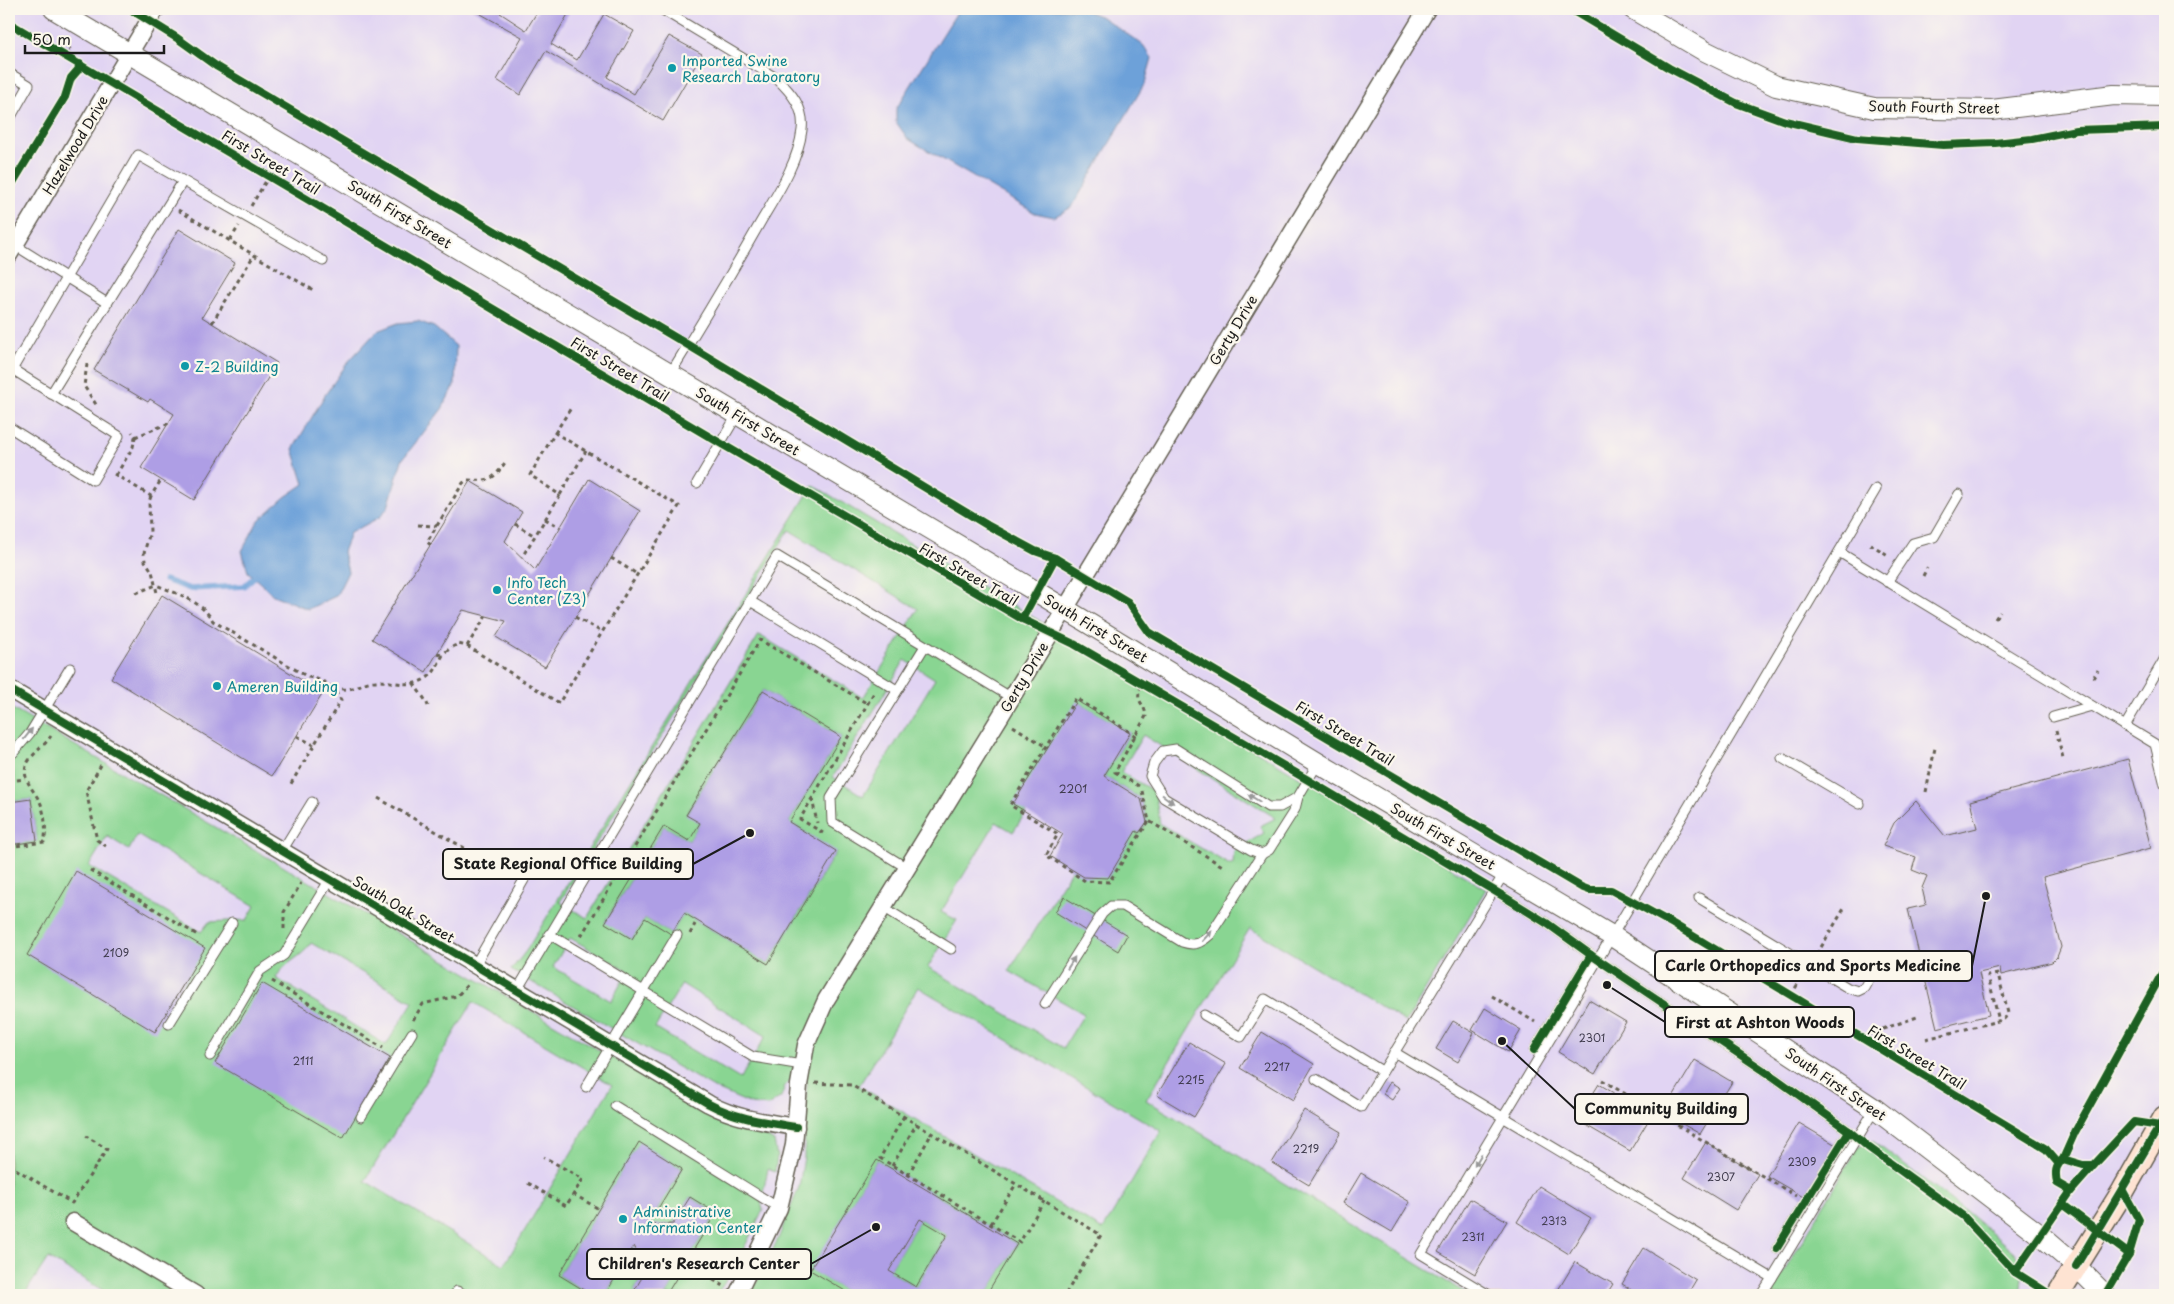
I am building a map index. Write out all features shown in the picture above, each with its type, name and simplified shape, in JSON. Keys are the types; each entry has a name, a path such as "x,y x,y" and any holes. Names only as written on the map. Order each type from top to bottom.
{"main road":[{"path":"2058,1295 2165,1117"}],"street":[{"name":"South First Street","path":"54,9 1065,609 1318,763 1612,936 1875,1109 2040,1235 2076,1266 2105,1295"},
{"name":"Hazelwood Drive","path":"11,247 156,9"},
{"name":"Gerty Drive","path":"737,1295 779,1208 788,1175 796,1127 802,1065 806,1045 826,1000 1012,698 1427,9"},
{"name":"South Fourth Street","path":"1633,9 1703,50 1776,86 1874,108 1992,110 2114,94 2165,96"},
{"name":"South Oak Street","path":"9,689 727,1113 748,1120 796,1127"},
{"path":"73,1222 196,1295"}],"lane":[{"path":"661,9 776,78 791,91 800,108 803,128 797,155 777,194 670,374"},
{"path":"9,73 29,85 9,120"},
{"path":"9,427 93,480 119,436 51,394 10,372 138,155 323,261"},
{"path":"51,394 183,181"},
{"path":"11,247 67,277 107,303"},
{"path":"697,482 737,415"},
{"path":"1489,1295 1421,1254 1504,1118 1876,488"},
{"path":"1887,582 1913,542 1934,537 1960,494"},
{"path":"1839,552 2155,744 2165,785"},
{"path":"516,990 777,556 1012,698"},
{"path":"750,601 897,690"},
{"path":"907,868 832,822 831,798 925,646"},
{"path":"2125,726 2165,658"},
{"path":"9,754 13,753 30,732 70,668"},
{"path":"2053,717 2092,706"},
{"path":"1262,854 1251,850 1164,798 1150,776 1154,763 1164,751 1176,749 1268,807 1280,806 1298,797"},
{"path":"1782,758 1860,804"},
{"path":"1045,1004 1102,914 1111,906 1123,906 1182,942 1191,945 1201,943 1210,935 1262,854 1269,850 1295,809 1298,797 1318,763"},
{"path":"282,851 312,802"},
{"path":"475,965 536,859"},
{"path":"1316,1079 1361,1107 1505,872"},
{"path":"210,1056 260,971 284,955 330,880"},
{"path":"1502,896 1591,955 1534,1050"},
{"path":"1699,898 1848,988 1858,991 1864,988 1871,975"},
{"path":"883,908 951,949"},
{"path":"169,1024 232,923"},
{"path":"549,934 753,1057 802,1065"},
{"path":"586,1086 677,935"},
{"path":"1609,967 1775,1078 1849,1131 1777,1248"},
{"path":"1204,1015 1241,1037 1264,999 1382,1071"},
{"path":"361,1117 412,1033"},
{"path":"1394,1052 1772,1278"},
{"path":"615,1106 779,1208"},
{"path":"1761,1295 1875,1109"},
{"path":"455,1295 457,1291 465,1295"}],"path":[{"path":"244,217 269,176"},
{"path":"173,218 178,210 313,290"},
{"path":"212,324 254,255"},
{"path":"88,358 84,386 99,407"},
{"path":"560,495 530,476 571,408"},
{"path":"135,437 169,422"},
{"path":"130,429 135,437 133,447 114,474 151,496"},
{"path":"334,688 349,689 363,682 377,680 402,684 414,683 425,679 440,664 443,655 458,644 468,646 559,703 678,506 555,433"},
{"path":"522,557 586,451"},
{"path":"431,545 427,542 463,483 467,480 486,481 492,479 506,460"},
{"path":"157,592 144,553 150,532 149,502 161,480"},
{"path":"545,519 560,527"},
{"path":"515,524 535,536"},
{"path":"418,525 437,526"},
{"path":"1870,544 1888,555"},
{"path":"610,558 638,574"},
{"path":"1923,576 1927,568"},
{"path":"136,593 148,590 156,585"},
{"path":"156,585 192,599 213,621 308,677 323,680 334,688 341,700 289,786"},
{"path":"1995,619 2000,612"},
{"path":"468,646 486,616"},
{"path":"575,617 602,632"},
{"path":"581,936 760,640 868,704"},
{"path":"437,654 443,655"},
{"path":"2093,678 2098,670"},
{"path":"1133,680 1150,690"},
{"path":"414,683 417,690 426,699 428,706"},
{"path":"1136,736 1076,698 1010,805 1058,834 1046,855 1085,882 1109,882 1149,822"},
{"path":"1000,717 1047,747"},
{"path":"2053,717 2064,758"},
{"path":"9,847 44,842 46,832 41,805 25,779 29,759 43,748 51,736"},
{"path":"297,736 314,745"},
{"path":"1926,792 1934,748"},
{"path":"101,766 86,791 97,840 106,846"},
{"path":"9,781 25,779"},
{"path":"378,798 523,882"},
{"path":"812,798 818,831"},
{"path":"90,870 198,936"},
{"path":"284,955 284,912 302,882"},
{"path":"1816,954 1845,907"},
{"path":"1871,975 1909,968"},
{"path":"1791,995 1804,974"},
{"path":"1926,1039 1999,1020 2005,1018 2008,1013 2000,980 1998,974 1994,974 1988,976 1999,1020"},
{"path":"272,982 384,1048"},
{"path":"411,1022 424,1004 457,996 469,983"},
{"path":"1783,990 1799,1000"},
{"path":"1492,996 1547,1029"},
{"path":"1860,1037 1920,1016"},
{"path":"1602,1080 1805,1202"},
{"path":"800,1083 851,1085 917,1123 1100,1235 1065,1295"},
{"path":"904,1116 880,1158 892,1166 1020,1242 1044,1201"},
{"path":"892,1166 917,1123"},
{"path":"908,1175 932,1133"},
{"path":"9,1165 72,1202 107,1149 86,1136"},
{"path":"528,1184 566,1206 583,1179 544,1157"},
{"path":"990,1224 1016,1184"},
{"path":"573,1194 599,1209"},
{"path":"685,1264 737,1295"}],"shaded area":[{"path":"9,9 2165,9 2165,1295 9,1295"}],"green space":[{"path":"813,485 1486,889 1406,1022 1250,928 1146,1100 1469,1295 986,1295 1017,1244 877,1160 811,1270 852,1295 750,1295 778,1239 799,1187 804,1157 807,1084 802,1066 785,1086 781,1097 768,1106 751,1104 714,1088 511,970 526,951","holes":["789,530 918,609 863,698 759,635 587,918 560,902","905,660 935,679 863,796 833,777","763,690 841,737 789,822 836,852 768,964 684,913 671,934 645,918 632,939 605,922 664,826 689,841 700,823 686,814","1078,702 1130,733 1104,776 1141,799 1147,822 1140,833 1136,831 1072,869 1009,971 1084,1014 1063,1048 928,967 957,920 941,912 996,822 1013,832 1026,812","1143,735 1276,818 1260,826 1264,833 1234,851 1233,864 1228,864 1160,824 1155,792 1121,772","570,938 628,971 611,1001 553,967","682,984 766,1036 740,1079 655,1028","918,987 1161,1131 1103,1230 859,1086"]},
{"path":"9,707 721,1121 761,1134 774,1141 777,1157 775,1172 768,1169 761,1202 763,1210 732,1272 716,1295 666,1295 716,1213 690,1197 673,1224 648,1225 682,1169 639,1143 559,1275 592,1295 111,1295 48,1258 24,1295 9,1295 9,845 37,841 31,799 9,802 9,779 15,778 9,763","holes":["137,835 255,906 247,920 209,922 201,932 89,866 107,836 129,850","311,943 413,1002 386,1045 276,978 284,968","473,1002 612,1085 504,1265 365,1181"]},
{"path":"1866,1142 1874,1142 1968,1213 2015,1253 2023,1268 2020,1295 1770,1295 1858,1148"},
{"path":"920,1219 947,1235 916,1287 889,1271"},
{"path":"634,1246 647,1269 634,1290 641,1295 605,1295"}],"water":[{"path":"959,9 1081,9 1102,17 1143,45 1152,58 1145,83 1072,207 1054,217 1035,213 908,139 896,122 896,109"},
{"path":"418,321 434,327 456,346 455,384 442,409 402,460 388,507 380,517 350,533 343,552 348,572 336,596 308,609 273,595 248,572 242,551 258,521 285,497 304,484 293,449 325,395 348,362 377,331 398,323"}],"building":[{"name":"Imported Swine Research Laboratory","path":"472,9 502,9 500,13 526,30 539,9 571,9 551,44 577,60 604,14 634,31 607,77 634,94 669,36 702,54 663,121 546,51 520,95 497,80 522,37"},
{"path":"65,44 71,48 68,53 62,49"},
{"name":"Z-2 Building","path":"179,229 235,263 202,317 277,363 194,500 141,468 174,414 150,399 148,402 94,370"},
{"name":"Info Tech Center (Z3)","path":"589,479 640,511 545,667 496,637 506,621 463,610 426,672 372,639 470,481 522,512 505,541 535,570"},
{"name":"Ameren Building","path":"162,595 323,693 272,776 111,678"},
{"path":"763,690 841,737 789,822 836,851 768,964 684,913 671,934 645,918 632,939 605,923 664,826 689,841 700,823 686,815"},
{"path":"1077,701 1130,733 1104,776 1141,799 1147,822 1139,833 1136,831 1108,878 1084,877 1050,856 1063,834 1013,804"},
{"path":"2128,759 2151,848 2043,877 2061,947 2057,957 2052,962 2001,975 2000,968 1979,973 1989,1015 1937,1028 1908,909 1926,905 1922,888 1927,876 1912,870 1916,857 1883,846 1894,823 1916,801 1945,836 1977,828 1970,801"},
{"path":"31,799 37,841 9,845 9,802"},
{"path":"76,871 205,948 155,1032 27,955"},
{"path":"1064,897 1127,935 1118,951 1055,912"},
{"path":"262,983 390,1058 343,1138 215,1063"},
{"path":"1589,1000 1626,1022 1595,1074 1558,1052"},
{"path":"1485,1008 1521,1030 1508,1052 1472,1030"},
{"path":"1453,1021 1474,1033 1458,1062 1436,1049"},
{"path":"1262,1032 1314,1064 1293,1100 1240,1068"},
{"path":"1189,1042 1226,1064 1194,1117 1157,1095"},
{"path":"1695,1060 1732,1082 1700,1134 1663,1113"},
{"path":"1390,1082 1400,1088 1392,1100 1383,1094"},
{"path":"1599,1084 1651,1116 1630,1151 1577,1120"},
{"path":"1304,1110 1341,1132 1309,1185 1272,1163"},
{"path":"1799,1123 1836,1145 1805,1198 1767,1176"},
{"name":"Administrative Information Center","path":"639,1142 682,1169 648,1225 673,1224 690,1197 716,1213 666,1295 641,1295 634,1291 647,1269 634,1246 605,1295 592,1295 559,1275"},
{"path":"1706,1142 1758,1174 1736,1210 1684,1178"},
{"path":"877,1160 1017,1244 986,1295 852,1295 810,1270","holes":["920,1219 947,1235 916,1287 889,1271"]},
{"path":"1361,1173 1410,1202 1392,1232 1343,1203"},
{"path":"1539,1186 1591,1218 1569,1254 1517,1222"},
{"path":"1470,1199 1507,1221 1475,1274 1438,1252"},
{"path":"1644,1248 1696,1280 1687,1295 1640,1295 1622,1284"},
{"path":"1575,1262 1613,1284 1606,1295 1555,1295"}],"waterway":[{"path":"165,580 190,589 244,586 254,577"}],"cycle path":[{"path":"130,9 177,38 216,66 688,345 987,525 1035,551 1055,558"},
{"path":"1570,9 1669,68 1736,103 1785,121 1857,138 1943,145 1995,143 2032,139 2076,130 2165,127"},
{"name":"First Street Trail","path":"9,23 1022,619 1055,558 1128,602 1149,632 1581,887 1589,890 1611,890 1673,924 2046,1149 2058,1163"},
{"path":"9,189 65,97 71,78 78,70 80,64"},
{"path":"1022,619 1074,644 1308,780 1503,896 1548,924 1591,955 1534,1050"},
{"path":"9,689 709,1104 741,1117 796,1127"},
{"path":"1591,955 1775,1078 1849,1131 1777,1248"},
{"path":"2063,1159 2075,1132 2165,968"},
{"path":"2076,1266 2165,1117"},
{"path":"2094,1165 2134,1122 2160,1126"},
{"path":"1849,1131 1963,1216 2015,1272"},
{"path":"2063,1159 2083,1165 2094,1165 2071,1191 2057,1183 2056,1170 2063,1159"},
{"path":"2051,1295 2015,1272 2071,1191"},
{"path":"2123,1191 2139,1220 2129,1254"},
{"path":"2062,1204 2129,1254 2105,1295"}],"place":[{"name":"Imported Swine Research Laboratory","path":"672,68"},
{"name":"Z-2 Building","path":"185,366"},
{"name":"Info Tech Center (Z3)","path":"497,590"},
{"name":"Ameren Building","path":"217,686"},
{"name":"State Regional Office Building","path":"750,833"},
{"name":"Carle Orthopedics and Sports Medicine","path":"1986,896"},
{"name":"First at Ashton Woods","path":"1607,985"},
{"name":"Community Building","path":"1502,1041"},
{"name":"Administrative Information Center","path":"623,1219"},
{"name":"Children's Research Center","path":"876,1227"}]}
